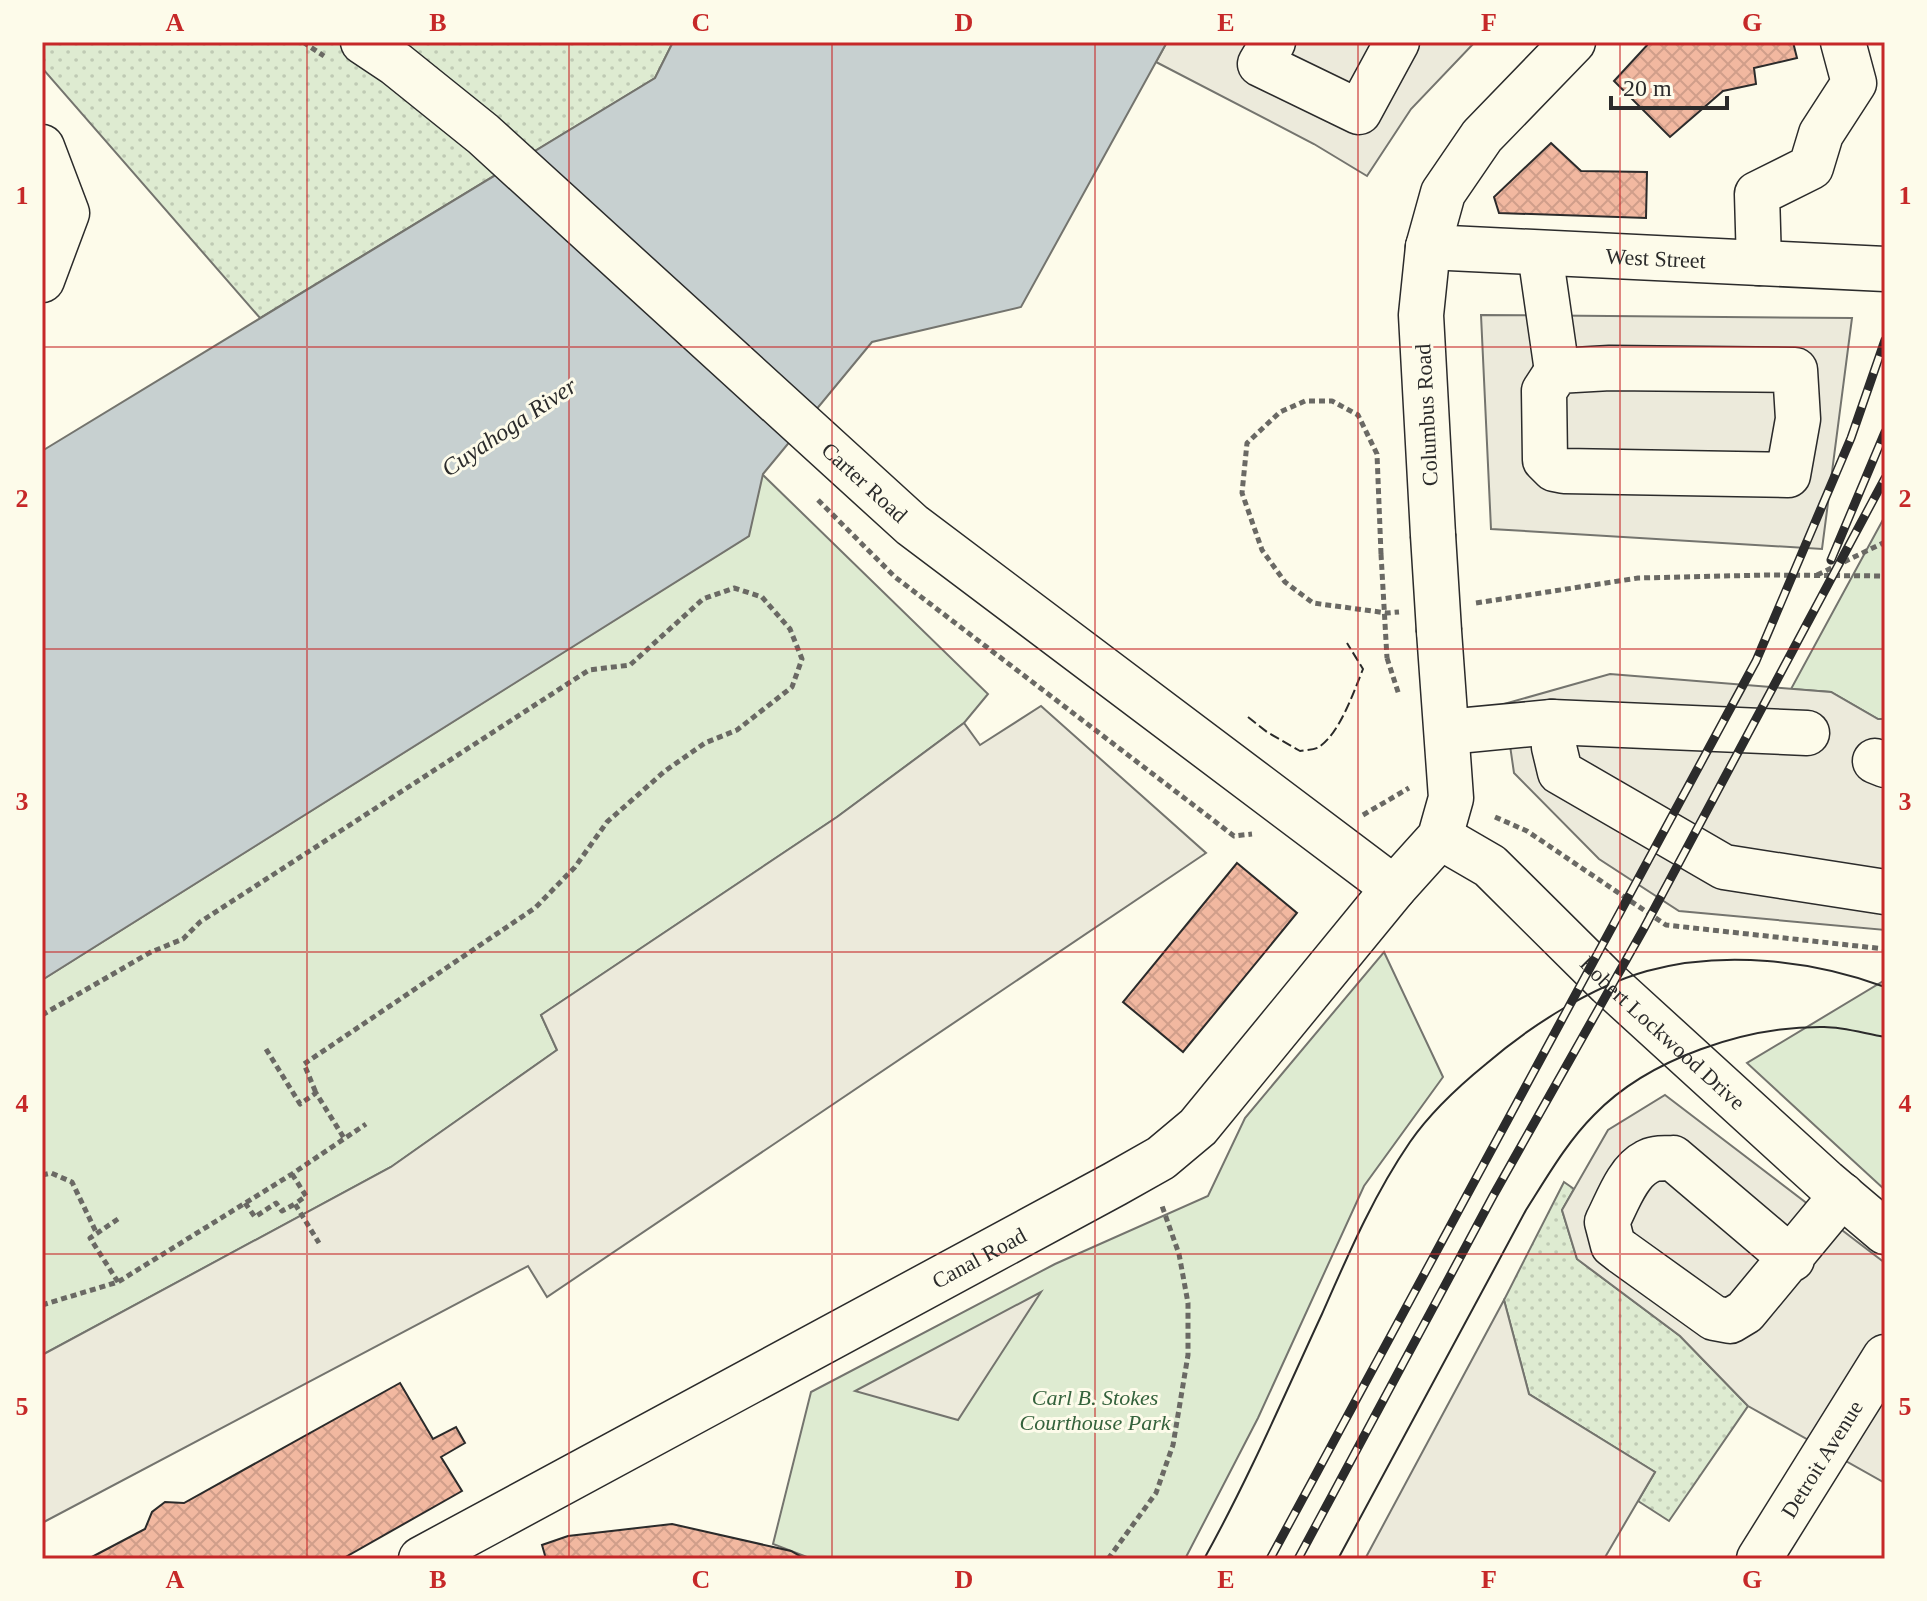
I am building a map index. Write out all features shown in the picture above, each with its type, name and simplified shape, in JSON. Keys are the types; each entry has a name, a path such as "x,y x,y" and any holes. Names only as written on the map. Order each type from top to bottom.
{"street":[{"name":"Carter Road","path":"363,42 396,64 483,134 912,525 1394,888"},
{"path":"1273,42 1260,64 1359,112 1397,42"},
{"name":"Columbus Road","path":"1440,837 1451,798 1421,315 1428,247 1443,193 1482,136 1573,42"},
{"path":"1759,263 1757,194 1811,167 1821,134 1854,83 1843,42"},
{"path":"42,147 67,213 42,280"},
{"name":"West Street","path":"1428,247 1885,269"},
{"path":"1540,253 1557,371 1544,391 1543,415 1545,460 1554,469 1788,475 1798,419 1795,370 1610,368 1557,371"},
{"path":"1447,732 1552,722 1807,733"},
{"path":"1552,722 1560,772 1724,867 1885,892"},
{"name":"Canal Road","path":"421,1559 1161,1158 1198,1127 1394,888 1440,837"},
{"name":"Robert Lockwood Drive","path":"1440,837 1490,866 1609,984 1885,1232"},
{"path":"1792,1259 1842,1195"},
{"name":"Detroit Avenue","path":"1759,1559 1885,1357"}],"path":[{"path":"1816,575 1885,542"},
{"path":"1381,554 1387,658 1400,698"},
{"path":"42,1015 151,952 183,939 200,922 589,670 630,665 703,599 734,588 762,597 790,629 802,659 792,687 737,730 705,743 665,771 607,822 575,867 535,908 304,1064 316,1093 344,1138"},
{"path":"1366,810 1416,784"},
{"path":"1527,831 1666,925 1885,949"},
{"path":"266,1049 300,1104 316,1093"},
{"path":"42,1305 118,1282 292,1174 366,1124"},
{"path":"42,1175 51,1173 72,1182 97,1234"},
{"path":"245,1203 255,1217 276,1203 282,1211 295,1204 306,1196 292,1174"},
{"path":"295,1204 319,1243"},
{"path":"118,1219 90,1238 118,1282"},
{"path":"1108,1559 1156,1493 1173,1445 1188,1355 1188,1303 1179,1254"}],"green space":[{"path":"42,42 673,42 655,78 260,318 42,68"},
{"path":"762,474 988,694 964,723 837,817 541,1015 557,1050 391,1167 42,1355 42,980 748,536"},
{"path":"1885,516 1885,719 1878,719 1831,692 1791,689"},
{"name":"Carl B. Stokes Courthouse Park","path":"1384,952 1443,1077 1364,1186 1258,1418 1185,1559 812,1559 773,1544 811,1392 1055,1264 1208,1196 1245,1118"},
{"path":"1885,980 1885,1190 1747,1063"},
{"path":"1564,1182 1574,1189 1562,1210 1577,1259 1680,1336 1748,1406 1669,1521 1638,1501 1655,1472 1529,1394 1504,1300"}],"shaded area":[{"path":"1167,42 1475,42 1411,109 1367,176 1314,144 1156,62"},
{"path":"1481,315 1852,318 1822,549 1491,529"},
{"path":"1610,674 1831,692 1878,719 1885,719 1885,930 1679,911 1599,859 1514,773 1504,704"},
{"path":"1041,706 1206,853 547,1297 528,1266 42,1523 42,1355 391,1167 557,1050 541,1015 837,817 964,723 980,745"},
{"path":"1665,1095 1885,1263 1885,1483 1748,1406 1680,1336 1577,1259 1562,1210 1608,1130"},
{"path":"1041,1292 958,1420 855,1391"},
{"path":"1504,1300 1529,1394 1655,1472 1604,1559 1365,1559"}],"water":[{"name":"Cuyahoga River","path":"673,42 1167,42 1021,307 872,342 763,474 749,536 42,980 42,451 655,78"}],"building":[{"path":"1650,42 1793,42 1797,58 1754,68 1756,84 1723,91 1670,137 1614,81"},
{"path":"1551,143 1581,171 1647,172 1646,218 1499,213 1494,197"},
{"path":"1237,863 1297,913 1183,1052 1123,1002"},
{"path":"400,1383 433,1439 456,1427 465,1443 441,1457 462,1491 342,1559 88,1559 145,1529 152,1512 165,1502 184,1503"},
{"path":"672,1524 791,1551 805,1559 546,1559 542,1545 568,1536"}],"tram line":[{"path":"1204,1559 1251,1468 1384,1183 1427,1121 1476,1072 1562,1009 1604,987 1647,971 1706,961 1767,961 1828,970 1885,987"},
{"path":"1338,1559 1526,1210 1566,1148 1594,1115 1642,1077 1701,1049 1732,1039 1763,1032 1824,1027 1885,1037"}],"railway":[{"path":"1270,1559 1756,661 1851,438 1885,340"},
{"path":"1831,560 1885,432"},
{"path":"1298,1559 1493,1196 1643,930 1885,478"}],"fence":[{"path":"1248,717 1300,751 1319,747 1340,722 1363,669 1347,643"}]}
